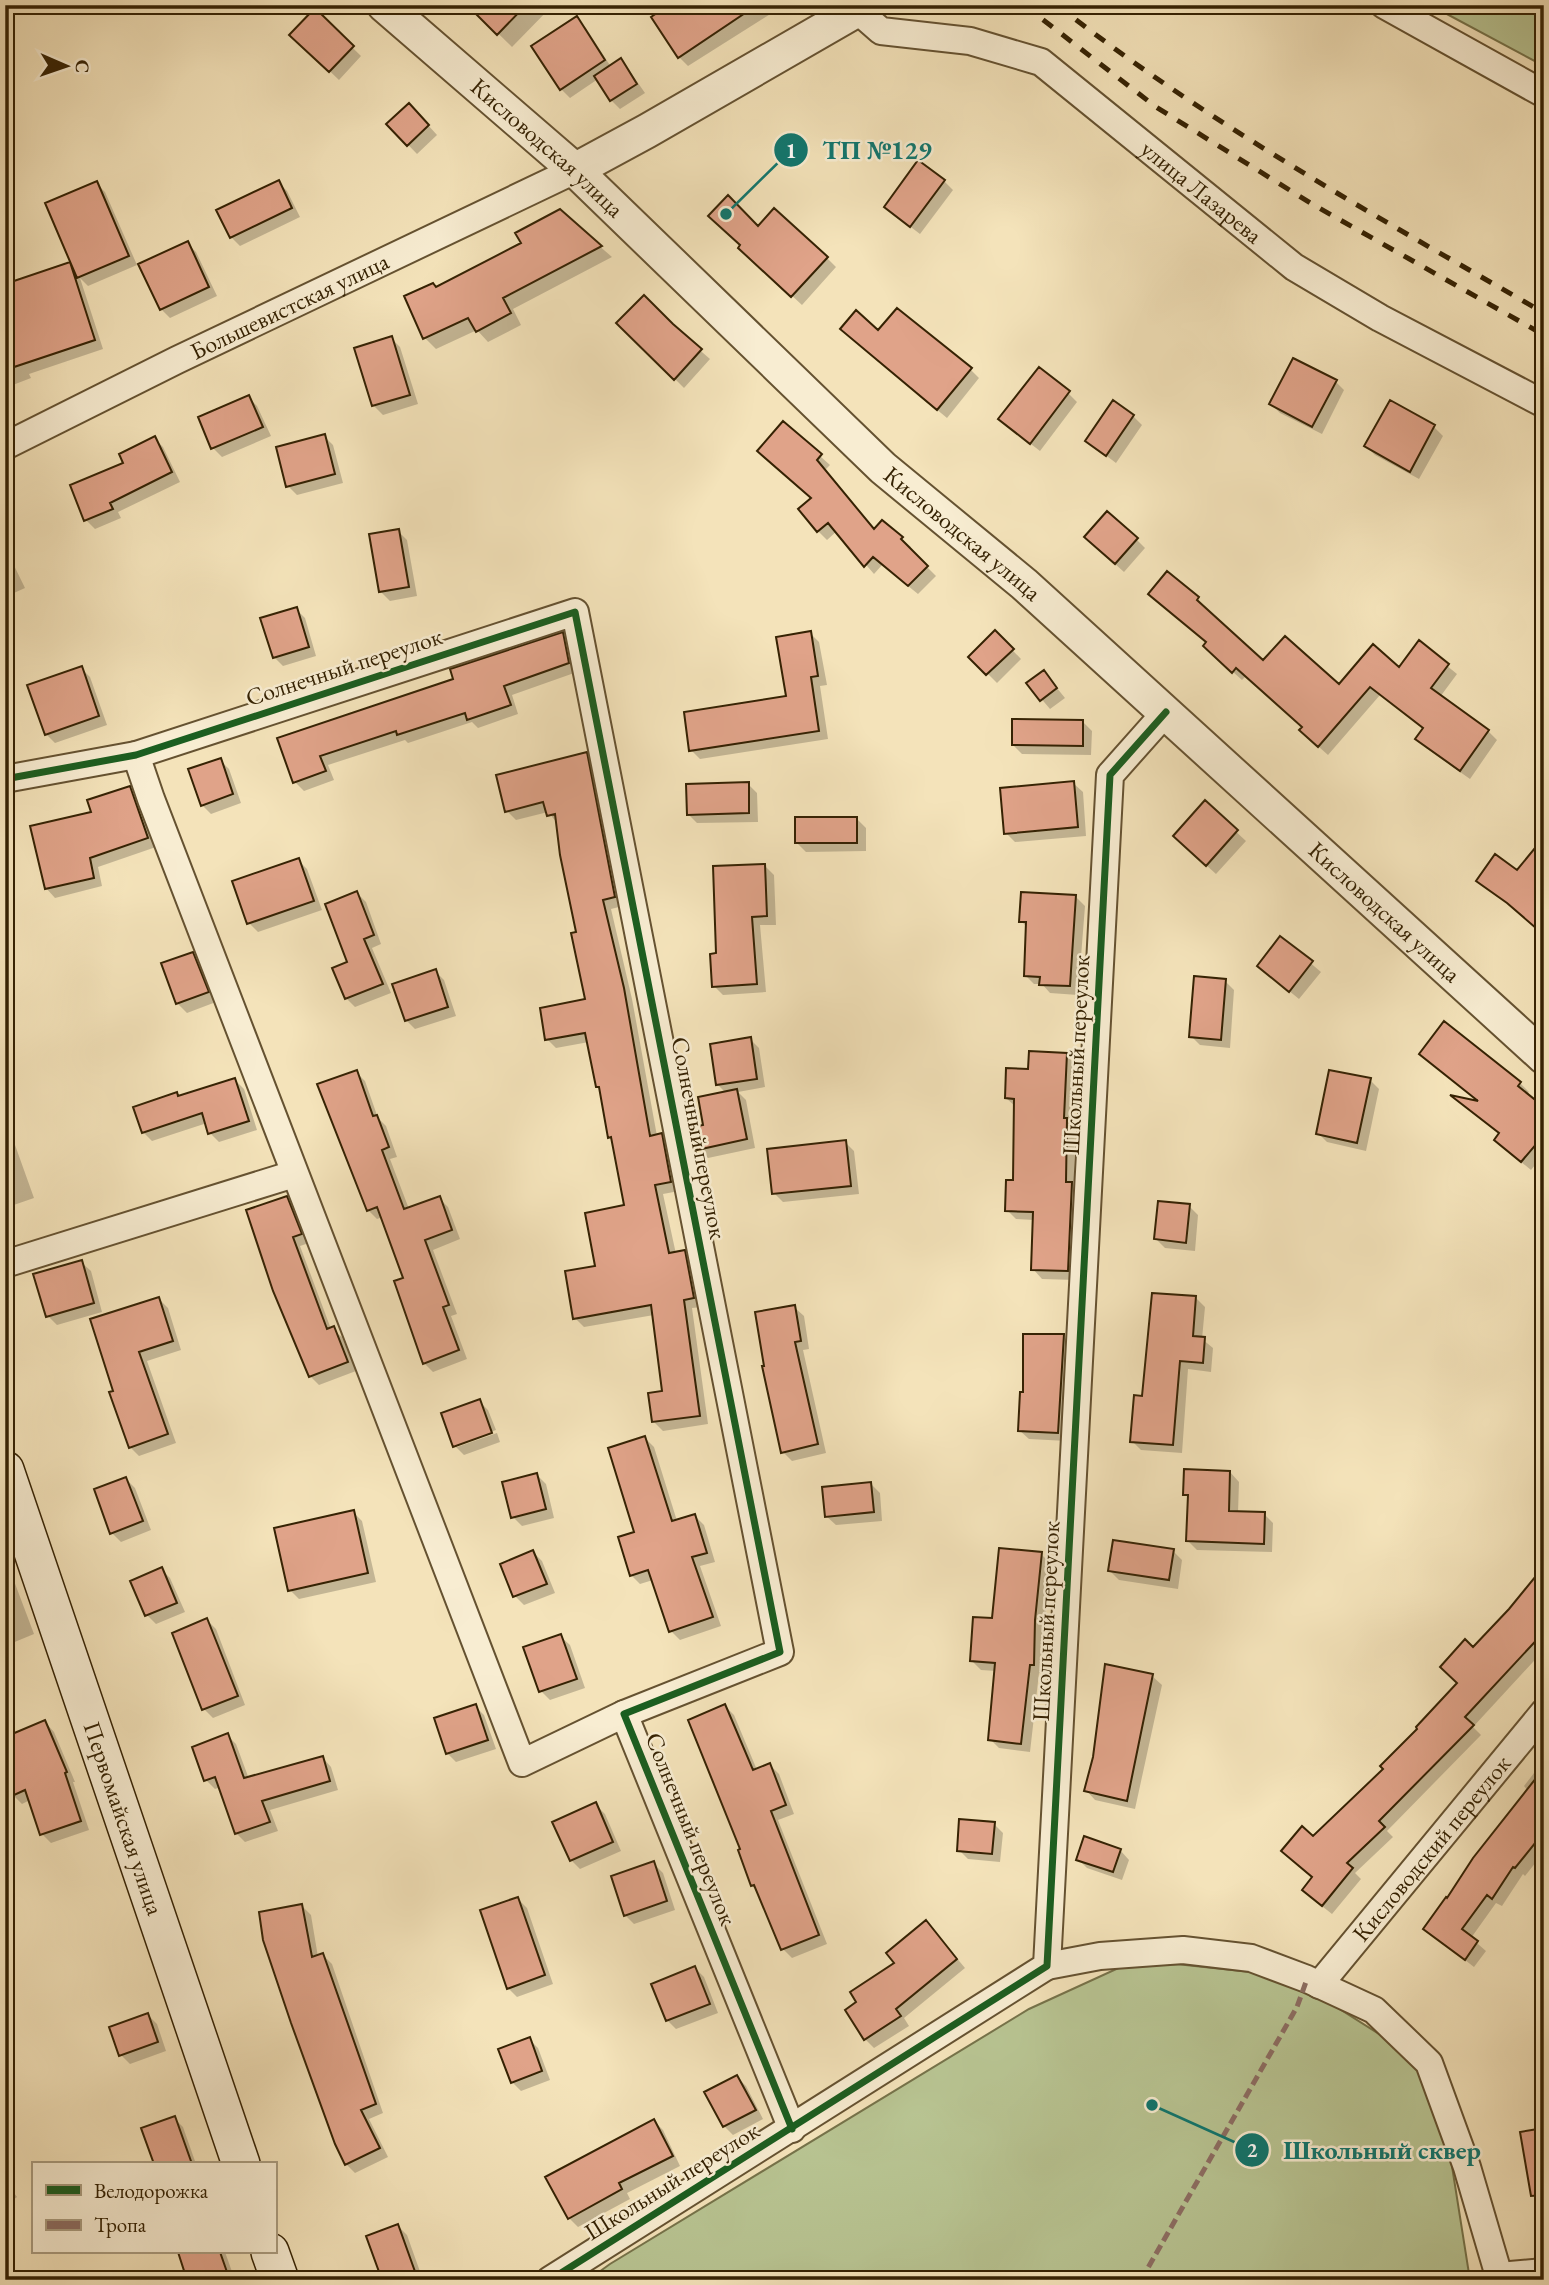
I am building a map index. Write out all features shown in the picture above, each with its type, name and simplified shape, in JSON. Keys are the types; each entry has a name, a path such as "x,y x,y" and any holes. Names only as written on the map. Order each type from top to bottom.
{"main road":[{"name":"Первомайская улица","path":"5,1470 240,2162"},
{"path":"271,2254 280,2280"}],"street":[{"name":"Кисловодская улица","path":"384,5 575,170 883,468 1024,584 1544,1057"},
{"path":"1384,5 1544,94"},
{"path":"575,170 859,8"},
{"name":"улица Лазарева","path":"859,8 881,31 970,41 1041,62 1294,267 1380,318 1544,404"},
{"name":"Большевистская улица","path":"5,446 177,359 575,170"},
{"name":"Солнечный переулок","path":"5,779 136,755 575,612 780,1652 624,1714 522,1763 294,1174 136,755"},
{"name":"Школьный переулок","path":"550,2280 1047,1966 1110,775 1166,712"},
{"path":"5,1264 294,1174"},
{"name":"Кисловодский переулок","path":"1320,1985 1544,1712"},
{"name":"Солнечный переулок","path":"624,1714 792,2129"},
{"path":"1047,1966 1100,1956 1183,1950 1251,1958 1374,2010 1429,2063 1467,2167 1499,2278 1544,2272"}],"green space":[{"path":"1430,5 1544,5 1544,66"},
{"path":"1176,1964 1251,1972 1319,1996 1387,2039 1425,2076 1448,2141 1470,2280 588,2280 610,2264 1029,2009 1125,1965"}],"building":[{"path":"467,5 526,5 497,35"},
{"path":"669,5 757,5 678,58 651,17"},
{"path":"315,8 354,46 329,72 289,35"},
{"path":"577,16 605,60 560,90 531,46"},
{"path":"621,58 637,84 610,101 594,76"},
{"path":"409,103 429,125 407,146 386,124"},
{"path":"918,160 945,180 910,227 884,207"},
{"path":"279,180 292,208 230,238 216,210"},
{"path":"97,181 129,256 77,278 45,203"},
{"path":"728,195 758,226 774,208 828,257 791,297 708,216"},
{"path":"560,209 602,246 503,298 511,313 476,332 468,318 423,339 404,296 433,283 436,287 521,243 515,233"},
{"path":"188,241 209,287 160,310 138,264"},
{"path":"70,262 95,340 5,370 5,284"},
{"path":"644,295 702,349 674,380 616,323"},
{"path":"897,308 972,368 937,410 840,329 856,310 878,330"},
{"path":"392,336 410,395 372,406 354,348"},
{"path":"1293,358 1337,380 1312,427 1269,404"},
{"path":"1039,367 1070,391 1030,444 998,419"},
{"path":"249,395 263,427 211,449 198,417"},
{"path":"1113,400 1134,415 1106,456 1085,441"},
{"path":"1390,400 1435,425 1410,472 1364,446"},
{"path":"783,421 822,454 817,460 874,529 882,520 903,537 901,539 928,566 908,586 873,557 864,567 828,523 817,532 798,509 811,498 757,451"},
{"path":"325,434 335,474 286,487 276,447"},
{"path":"155,436 172,472 110,503 113,509 84,521 70,485 123,463 119,454"},
{"path":"1107,511 1138,538 1115,564 1084,537"},
{"path":"399,529 409,587 379,592 369,534"},
{"path":"1167,571 1199,597 1197,600 1263,660 1285,636 1339,684 1373,644 1399,667 1419,640 1449,664 1431,688 1489,730 1460,771 1415,739 1423,728 1370,687 1318,747 1299,730 1302,727 1236,668 1232,673 1203,646 1206,642 1148,594"},
{"path":"297,607 309,647 273,658 260,618"},
{"path":"995,630 1014,649 986,675 968,657"},
{"path":"811,631 818,676 811,677 819,731 689,751 684,712 786,696 776,637"},
{"path":"563,632 569,663 504,686 511,705 467,720 465,713 397,735 396,731 320,756 326,771 293,783 277,738 453,679 450,669"},
{"path":"82,666 99,716 45,735 27,685"},
{"path":"1044,670 1057,688 1040,701 1026,683"},
{"path":"1012,719 1083,720 1083,746 1012,745"},
{"path":"587,752 615,897 603,900 624,988 650,1136 662,1133 671,1182 655,1185 669,1253 685,1250 694,1298 684,1300 700,1416 652,1422 648,1393 662,1391 651,1305 573,1319 565,1271 595,1266 585,1213 624,1205 611,1137 608,1138 599,1087 596,1087 585,1033 545,1040 540,1008 585,999 571,933 576,932 560,855 555,814 547,816 543,802 505,812 496,775"},
{"path":"221,758 233,794 201,806 188,769"},
{"path":"1074,781 1078,827 1004,834 1000,788"},
{"path":"749,782 749,813 687,815 686,784"},
{"path":"130,786 148,838 90,858 94,878 45,889 30,826 91,812 87,800"},
{"path":"1205,800 1238,830 1206,866 1173,836"},
{"path":"795,817 857,817 857,843 795,843"},
{"path":"1544,837 1544,935 1476,881 1495,854 1517,870"},
{"path":"299,858 314,901 247,924 232,881"},
{"path":"765,864 767,916 752,917 757,984 712,987 710,954 716,953 713,866"},
{"path":"357,891 374,935 364,939 383,984 345,999 332,968 347,962 325,904"},
{"path":"1021,892 1076,895 1070,986 1039,985 1040,977 1024,976 1026,922 1019,922"},
{"path":"1280,936 1313,961 1289,992 1257,966"},
{"path":"193,952 209,992 176,1004 161,963"},
{"path":"436,969 448,1007 405,1021 392,984"},
{"path":"1194,976 1226,979 1221,1040 1189,1037"},
{"path":"1444,1021 1521,1082 1518,1086 1544,1107 1544,1135 1521,1162 1494,1140 1499,1133 1450,1095 1478,1101 1419,1054"},
{"path":"751,1037 757,1079 716,1085 710,1044"},
{"path":"1029,1051 1067,1053 1064,1118 1067,1118 1066,1182 1072,1182 1068,1271 1031,1270 1033,1212 1005,1211 1006,1180 1013,1180 1014,1099 1005,1098 1006,1068 1028,1069"},
{"path":"357,1070 373,1116 377,1115 389,1147 382,1150 404,1209 440,1196 452,1230 425,1240 449,1305 443,1307 459,1350 423,1364 394,1281 403,1278 377,1207 367,1211 317,1084"},
{"path":"1329,1070 1371,1078 1357,1143 1316,1134"},
{"path":"235,1078 249,1121 208,1134 202,1113 142,1133 133,1107 177,1092 178,1096"},
{"path":"737,1089 747,1139 697,1150 693,1127 703,1125 698,1097"},
{"path":"846,1140 851,1186 772,1194 767,1149"},
{"path":"287,1196 302,1234 293,1237 327,1329 334,1326 348,1362 309,1377 273,1291 246,1210"},
{"path":"1158,1201 1190,1204 1186,1243 1154,1239"},
{"path":"82,1260 94,1303 46,1317 33,1274"},
{"path":"1152,1293 1196,1296 1193,1336 1205,1337 1203,1363 1180,1361 1173,1445 1130,1442 1134,1395 1142,1396"},
{"path":"159,1297 173,1341 139,1352 168,1434 129,1448 109,1392 113,1391 90,1319"},
{"path":"795,1305 801,1341 795,1342 818,1444 781,1453 762,1366 755,1312"},
{"path":"1023,1334 1064,1334 1058,1433 1018,1431 1020,1392 1023,1392"},
{"path":"480,1399 492,1433 453,1447 441,1413"},
{"path":"645,1436 672,1521 695,1514 707,1553 692,1557 713,1617 669,1632 648,1570 630,1576 618,1537 634,1532 608,1448"},
{"path":"1184,1469 1230,1471 1229,1511 1265,1512 1264,1544 1186,1541 1188,1495 1183,1495"},
{"path":"537,1473 546,1509 511,1518 502,1482"},
{"path":"126,1477 143,1521 110,1534 94,1489"},
{"path":"871,1482 874,1512 825,1517 822,1487"},
{"path":"354,1510 368,1573 288,1591 274,1528"},
{"path":"1113,1540 1174,1549 1169,1580 1108,1571"},
{"path":"999,1548 1042,1552 1035,1620 1034,1665 1030,1665 1021,1744 988,1740 995,1663 970,1661 973,1617 992,1618"},
{"path":"533,1550 547,1584 513,1597 500,1564"},
{"path":"1544,1566 1544,1632 1465,1717 1474,1725 1379,1821 1385,1827 1347,1863 1353,1868 1322,1906 1302,1890 1312,1877 1281,1851 1302,1826 1313,1836 1383,1769 1380,1766 1457,1683 1440,1667 1465,1639 1473,1647"},
{"path":"162,1567 177,1603 145,1616 130,1581"},
{"path":"207,1618 238,1696 202,1710 172,1633"},
{"path":"561,1634 577,1679 539,1692 523,1647"},
{"path":"1105,1664 1153,1674 1127,1801 1084,1791 1093,1757"},
{"path":"476,1704 488,1740 446,1754 434,1718"},
{"path":"725,1704 753,1770 770,1763 786,1805 771,1811 819,1935 781,1950 754,1885 751,1886 738,1850 740,1849 688,1720"},
{"path":"45,1720 67,1772 65,1773 81,1821 40,1835 25,1790 12,1796 5,1780 5,1737"},
{"path":"228,1733 244,1778 323,1756 330,1781 262,1801 270,1822 235,1834 215,1777 204,1781 192,1747"},
{"path":"1544,1768 1544,1832 1515,1868 1513,1867 1492,1899 1487,1895 1462,1929 1478,1941 1465,1960 1423,1929 1473,1858"},
{"path":"596,1802 613,1842 570,1861 552,1822"},
{"path":"959,1819 995,1822 992,1854 957,1851"},
{"path":"1084,1836 1121,1849 1113,1872 1076,1860"},
{"path":"654,1861 667,1901 624,1916 611,1876"},
{"path":"518,1897 545,1975 507,1989 480,1910"},
{"path":"302,1904 312,1957 323,1953 376,2104 361,2110 380,2148 345,2165 335,2144 263,1940 259,1912"},
{"path":"926,1920 957,1959 896,2009 901,2016 864,2040 845,2010 856,2002 850,1992 894,1963 886,1953"},
{"path":"695,1966 710,2004 666,2021 651,1984"},
{"path":"148,2013 158,2042 119,2056 109,2027"},
{"path":"530,2037 542,2071 511,2083 498,2049"},
{"path":"737,2075 756,2110 723,2127 704,2092"},
{"path":"175,2116 191,2162 153,2162 141,2128"},
{"path":"654,2119 673,2156 619,2183 622,2189 568,2219 545,2177"},
{"path":"1544,2128 1544,2195 1531,2196 1520,2132"},
{"path":"398,2224 418,2280 382,2280 366,2236"},
{"path":"179,2254 221,2254 227,2272 203,2280 187,2280"}],"railway":[{"path":"1024,5 1156,107 1312,204 1544,335"},
{"path":"1057,5 1173,90 1295,168 1544,313"}],"marked path":[{"path":"1141,2280 1297,2007 1307,1979"}],"cycle path":[{"path":"5,779 136,755 575,612 780,1652 624,1714 792,2129"},
{"path":"550,2280 1047,1966 1110,775 1166,712"}],"place":[{"name":"ТП №129","path":"726,214"},
{"name":"Школьный сквер","path":"1152,2105"}]}
